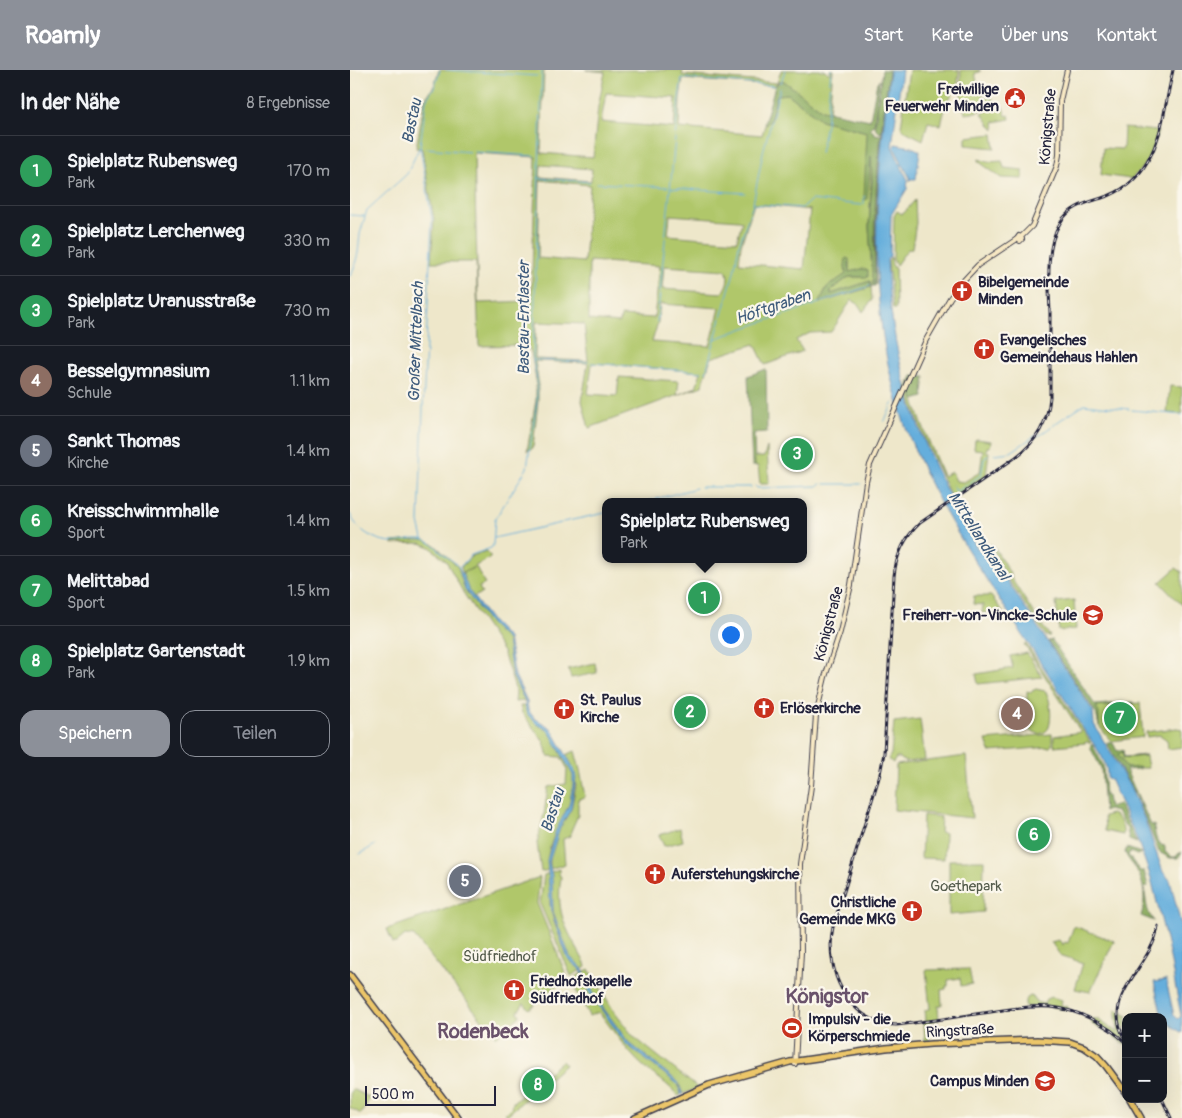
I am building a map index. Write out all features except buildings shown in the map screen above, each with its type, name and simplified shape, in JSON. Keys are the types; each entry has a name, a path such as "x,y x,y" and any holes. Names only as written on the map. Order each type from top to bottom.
{"main road":[{"name":"Königstraße","path":"795,1063 801,952 801,856 811,786 816,715 825,678 838,642 851,585 867,478 875,450 930,331 962,282 986,259 1019,238 1032,226 1057,166 1060,101 1067,70"},
{"path":"350,975 458,1118"},
{"name":"Ringstraße","path":"635,1118 718,1082 795,1063 908,1048 1056,1042 1082,1050 1095,1058 1122,1091"},
{"name":"Ringstraße","path":"643,1118 682,1097"},
{"name":"Ringstraße","path":"1130,1103 1139,1118"}],"green space":[{"path":"439,70 544,70 541,153 593,157 598,107 605,72 586,70 683,70 682,75 777,83 781,70 825,70 830,73 830,70 833,70 829,112 822,110 784,81 778,82 775,86 683,79 679,128 762,135 765,125 770,121 777,95 788,94 821,120 867,132 870,156 872,156 869,227 873,286 871,287 872,300 863,312 858,304 852,300 831,332 810,333 796,340 803,351 765,365 755,344 711,358 702,386 589,428 582,401 588,363 535,361 538,379 538,400 533,448 527,451 536,400 536,380 531,352 527,345 479,346 476,262 431,262 434,220 422,149 416,148 425,99 434,86","holes":["606,93 676,98 674,128 601,122","474,153 536,157 531,301 478,303","541,165 592,169 591,181 540,177","540,180 590,185 584,262 538,258","754,204 810,210 804,269 739,263 741,245","670,215 742,221 737,241 668,235","589,261 660,266 654,318 621,316 620,323 589,320","849,262 849,273 862,269 868,270 864,277 849,277 831,290 831,294 870,281 871,287 819,303 827,287 847,274 845,266","664,266 726,270 727,285 722,293 662,289","660,304 720,308 710,346 652,342 658,322","536,322 584,324 588,361 535,359","592,363 701,372 696,387 677,395 679,381 619,377 617,396 588,394"]},
{"path":"882,70 889,70 881,133 877,131 875,126"},
{"path":"889,70 877,204 875,286 874,259 876,205 880,151"},
{"path":"909,70 959,70 958,83 946,105 941,125 928,122 923,140 901,127"},
{"path":"961,70 980,70 980,72 975,73 979,91 982,91 984,98 992,97 994,106 965,114 960,89"},
{"path":"879,80 874,124 870,128 875,134 881,135 876,191 874,229 875,286 873,286 869,227 872,181 871,156 867,199 864,200 867,132 821,120 788,94 777,95 770,121 764,124 775,86 781,81 784,81 822,110 870,120 877,82"},
{"path":"1002,105 1006,116 1009,115 1010,119 994,122 995,130 982,113"},
{"path":"1124,128 1158,131 1149,158 1131,179 1101,175 1103,148 1123,149"},
{"path":"993,134 995,148 966,145 966,137"},
{"path":"979,159 988,162 1002,161 1004,168 1023,170 1023,179 1001,178 978,161"},
{"path":"915,200 916,223 912,248 907,250 896,265 893,260 894,216 897,211 902,214 904,213"},
{"path":"891,257 892,265 895,269 896,309 893,309 888,262"},
{"path":"846,258 849,259 849,272 862,269 868,270 868,277 849,277 831,290 831,294 870,281 871,287 819,303 827,287 846,274"},
{"path":"766,369 767,432 754,433 755,466 752,466 748,376"},
{"path":"913,376 925,377 924,397 914,400 911,388"},
{"path":"910,381 911,391 922,424 943,476 952,472 956,481 964,482 980,472 983,450 974,449 975,440 991,441 990,447 987,447 986,451 989,452 986,476 952,499 926,442 907,389"},
{"path":"1170,386 1182,387 1182,414 1167,413"},
{"path":"767,447 769,484 760,484 758,466 755,466 754,457 764,457"},
{"path":"424,540 435,545 458,567 465,590 491,625 507,640 512,675 525,701 515,702 516,692 503,652 464,594 446,561 430,547 420,543 393,544 393,542"},
{"path":"990,544 993,545 1011,578 1050,636 1046,636 1008,579"},
{"path":"486,551 491,557 462,572 461,567 472,556"},
{"path":"476,567 485,584 479,587 482,593 474,597 467,589 462,573"},
{"path":"1176,568 1182,572 1182,605 1160,582"},
{"path":"974,596 991,596 1003,612 982,613 983,605 973,604"},
{"path":"1074,600 1076,629 1059,631 1056,602"},
{"path":"1052,640 1095,705 1134,702 1134,704 1096,707 1099,713 1099,726 1096,713 1048,641"},
{"path":"1024,644 1026,644 1091,743 1087,741 1085,743 1054,746 1054,736 1081,732"},
{"path":"1027,653 1042,677 978,684 976,674 1013,668 1010,656"},
{"path":"595,663 597,673 571,678 568,669"},
{"path":"1036,689 1045,691 1049,698 1050,708 1049,727 1046,731 1039,734 1031,731 1027,724 1027,691 1030,692"},
{"path":"1140,703 1143,737 1111,741 1099,726 1095,707"},
{"path":"520,706 526,706 531,719 551,733 567,761 574,778 574,789 570,801 550,846 548,870 541,872 537,843 548,787 566,784 567,768 561,757 548,756 544,742 522,713"},
{"path":"920,719 925,760 905,762 900,758 896,758 893,763 888,759 891,754 894,722"},
{"path":"1182,729 1182,747 1168,749 1167,740 1160,735 1147,737 1146,732"},
{"path":"1052,734 1052,745 1050,747 990,752 986,740"},
{"path":"1107,743 1113,743 1117,751 1123,749 1124,757 1146,755 1123,758 1123,752 1118,754 1126,768 1139,767 1139,769 1126,770 1151,825 1154,825 1157,841 1165,846 1165,852 1172,857 1176,857 1182,852 1178,858 1170,858 1159,852 1137,798"},
{"path":"1092,744 1103,765 1105,795 1107,796 1109,807 1119,804 1137,843 1129,840 1127,829 1117,812 1108,810 1104,812 1101,768 1090,747"},
{"path":"575,751 585,797 578,799 578,815 571,831 571,836 563,839 565,864 550,869 550,854 560,828 571,809 576,786 574,771 566,755"},
{"path":"1123,751 1124,758 1146,756 1148,768 1126,768 1118,754"},
{"path":"966,756 972,818 894,810 896,765"},
{"path":"1111,814 1121,822 1123,835 1105,831 1104,816"},
{"path":"923,815 941,817 940,832 945,833 944,859 921,858"},
{"path":"680,828 683,841 664,846 659,835"},
{"path":"1127,848 1141,853 1137,855 1130,852 1128,855 1140,871 1144,871 1148,886 1144,888 1147,906 1154,921 1141,916 1144,904 1143,886 1139,874 1125,852"},
{"name":"Goethepark","path":"949,860 984,860 983,912 949,915"},
{"path":"559,869 561,877 561,913 568,932 585,963 586,967 583,969 570,958 553,912 551,872"},
{"path":"549,873 550,905 554,922 568,959 581,970 571,976 540,904 544,875"},
{"name":"Südfriedhof","path":"540,877 537,903 567,977 529,1009 524,1003 518,1011 520,1016 496,1037 414,936 405,935 396,943 393,943 387,929"},
{"path":"1074,926 1114,941 1090,992 1075,989 1083,963 1060,955 1051,942 1059,940 1063,945 1065,942 1068,943"},
{"path":"589,969 615,1013 634,1037 698,1088 683,1094 678,1082 628,1042 596,998 584,972"},
{"path":"969,969 972,984 961,986 960,978 948,980 946,989 941,990 942,1005 938,1006 939,1020 930,1022 929,1042 925,1042 925,1010 930,1009 926,970"},
{"path":"582,973 591,995 626,1044 675,1082 679,1086 681,1095 678,1096 637,1060 599,1012 589,1016 571,980"},
{"path":"1030,996 1034,997 1036,1002 1044,1004 1046,999 1051,997 1062,1000 1061,1005 1068,1007 1067,1010 1048,1006 1025,1007 1025,1000"},
{"path":"1116,1009 1122,1013 1122,1043 1112,1033 1091,1023 1093,1019 1097,1019 1117,1032"},
{"path":"562,1061 565,1065 507,1115 505,1113 512,1107 514,1101"},
{"path":"352,1089 370,1098 361,1114 350,1108 350,1093"}],"water":[{"path":"890,70 902,70 892,146 900,164 902,163 894,147 895,144 912,147 920,151 916,179 911,179 910,182 910,178 903,165 901,166 908,180 907,189 891,215 890,256 887,260 893,325 906,388 916,419 941,479 977,548 993,559 1093,711 1094,724 1129,785 1145,820 1163,872 1170,880 1182,929 1182,1033 1167,1022 1167,1013 1161,1013 1154,982 1166,980 1174,1015 1178,1019 1181,1016 1169,952 1151,878 1137,839 1110,779 1107,778 1107,770 1102,757 956,531 919,460 894,391 885,346 879,300 877,255 877,209"},
{"path":"460,573 462,573 469,591 492,622 508,638 515,676 527,701 528,710 534,718 551,728 573,767 576,777 571,809 560,828 549,862 552,876 553,912 570,957 582,968 596,998 628,1042 678,1082 683,1094 681,1095 679,1086 675,1082 626,1044 591,995 581,970 568,959 551,911 547,860 556,830 569,805 573,775 549,731 537,724 526,712 525,701 512,675 507,640 491,625 465,590"}],"waterway":[{"name":"Bastau","path":"350,276 358,253 360,234 367,210 407,174 420,146 426,100 435,86 440,70"},
{"path":"446,70 537,76"},
{"name":"Bastau-Entlaster","path":"460,567 471,555 491,548 493,545 495,519 527,468 537,401 537,379 533,360 542,70"},
{"path":"781,83 785,70"},
{"path":"820,153 826,124 831,70"},
{"path":"657,322 682,78 775,86"},
{"path":"715,339 734,272 739,245 753,204 763,152 780,88"},
{"name":"Großer Mittelbach","path":"420,146 432,219 419,522 423,539"},
{"path":"426,148 470,152"},
{"path":"474,152 535,156"},
{"path":"538,178 590,182"},
{"path":"597,183 668,187"},
{"path":"671,188 745,193"},
{"path":"864,196 864,204"},
{"path":"754,204 802,208 811,200 862,205"},
{"path":"350,215 364,216"},
{"name":"Höftgraben","path":"706,372 715,339 870,286"},
{"name":"Höftgraben","path":"533,360 588,362"},
{"name":"Höftgraben","path":"591,363 702,372"},
{"path":"891,406 894,402"},
{"path":"1053,425 1084,404 1129,409"},
{"path":"884,422 891,408"},
{"path":"1132,410 1182,415"},
{"path":"1038,436 1051,427"},
{"path":"994,454 1011,452 1036,435"},
{"name":"Mittellandkanal","path":"953,485 955,490 958,491 981,475 984,459 988,455"},
{"path":"755,486 757,488 817,486 821,484"},
{"path":"825,484 861,484"},
{"path":"700,487 751,487"},
{"path":"660,498 696,488"},
{"name":"Bastau","path":"350,514 357,526 374,538 394,542 418,539 429,542 456,564 461,574"},
{"path":"563,522 602,514"},
{"path":"494,538 561,523"},
{"path":"360,854 375,845"}],"railway":[{"path":"1122,1040 1092,1019 1071,1011 1051,1007 1017,1008 896,1025 879,1022 864,1015 852,1004 843,991 836,976 832,960 831,943 833,927 880,774 884,753 894,576 899,554 909,535 920,523 1016,457 1040,431 1047,415 1050,397 1049,267 1055,233 1069,212 1081,205 1108,196 1125,187 1139,174 1149,160 1156,143 1173,70"},
{"path":"1122,1031 1119,1023 1118,1009 1122,995 1147,955 1154,941 1158,926"},
{"path":"1164,1103 1171,1118"}],"place":[{"name":"Freiwillige Feuerwehr Minden","path":"1015,98"},
{"name":"Bibelgemeinde Minden","path":"962,291"},
{"name":"Evangelisches Gemeindehaus Hahlen","path":"984,349"},
{"name":"Spielplatz Uranusstraße","path":"797,454"},
{"name":"Spielplatz Rubensweg","path":"704,598"},
{"name":"Freiherr-von-Vincke-Schule","path":"1093,615"},
{"name":"Erlöserkirche","path":"764,708"},
{"name":"St. Paulus Kirche","path":"564,709"},
{"name":"Spielplatz Lerchenweg","path":"690,712"},
{"name":"Besselgymnasium","path":"1017,714"},
{"name":"Melittabad","path":"1120,718"},
{"name":"Kreisschwimmhalle","path":"1034,835"},
{"name":"Auferstehungskirche","path":"655,874"},
{"name":"Sankt Thomas","path":"465,881"},
{"name":"Christliche Gemeinde MKG","path":"912,911"},
{"name":"Friedhofskapelle Südfriedhof","path":"514,990"},
{"name":"Impulsiv - die Körperschmiede","path":"792,1028"},
{"name":"Campus Minden","path":"1045,1081"},
{"name":"Spielplatz Gartenstadt","path":"538,1085"}],"district":[{"name":"Königstor","path":"827,996"},
{"name":"Rodenbeck","path":"483,1031"}]}
